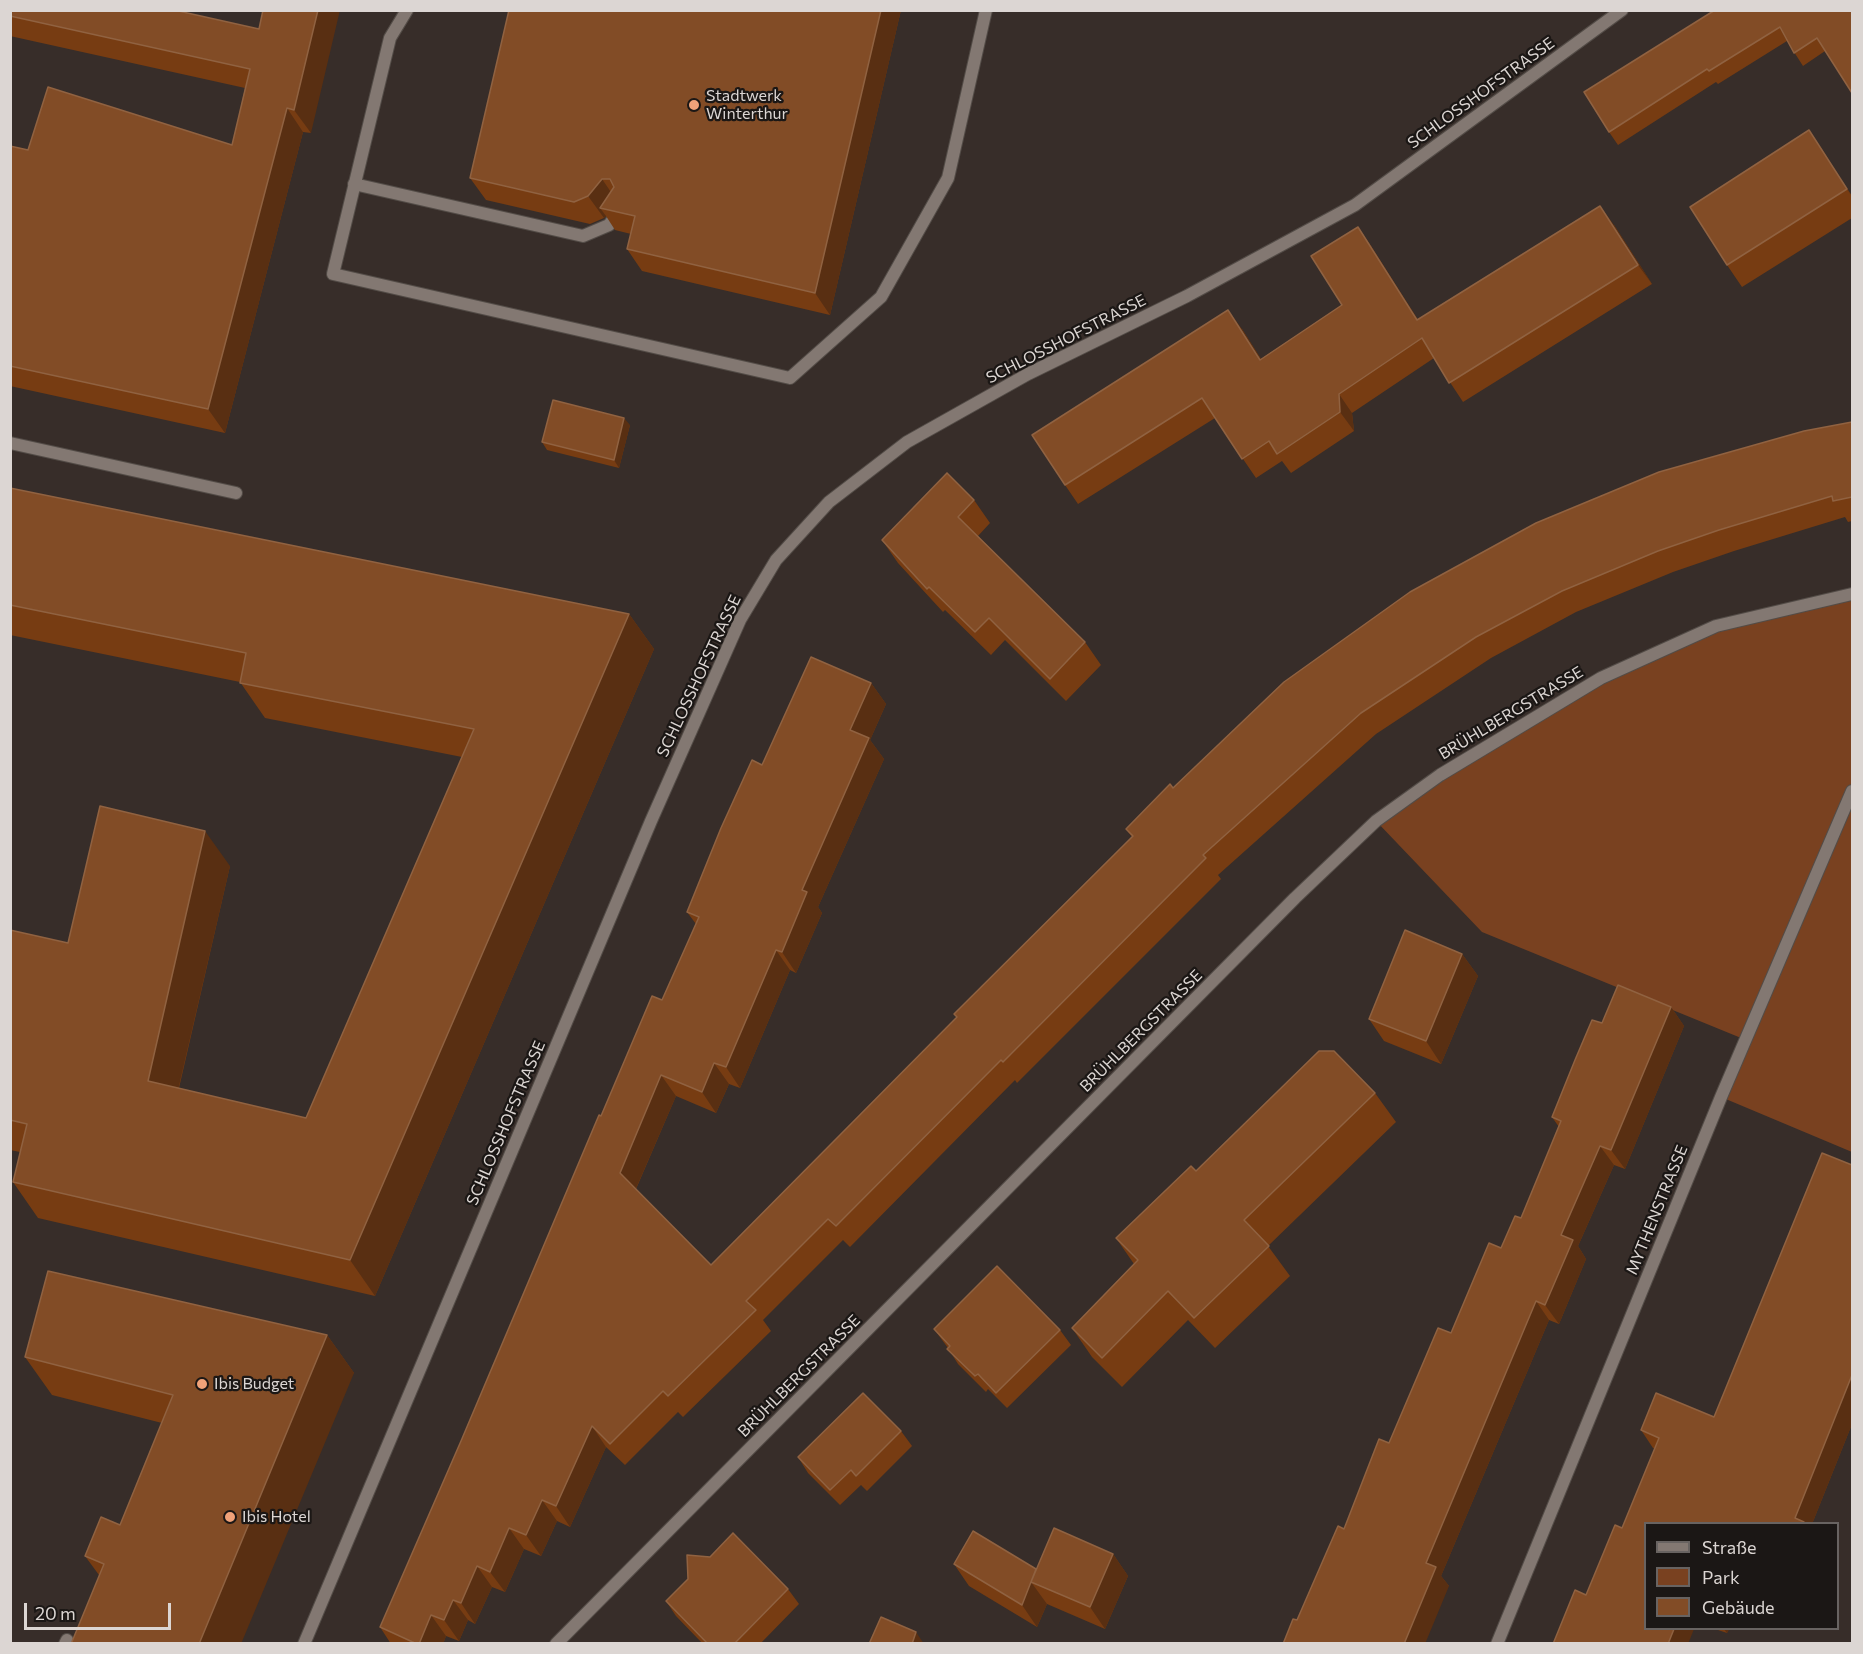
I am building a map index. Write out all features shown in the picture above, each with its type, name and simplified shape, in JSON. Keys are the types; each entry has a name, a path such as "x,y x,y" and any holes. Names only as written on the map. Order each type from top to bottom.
{"street":[{"path":"407,10 390,38 333,274 790,378 881,297 948,178 986,10"},
{"name":"SCHLOSSHOFSTRASSE","path":"304,1644 651,821 740,620 776,560 829,502 907,442 1028,374 1187,296 1355,205 1622,10"},
{"path":"354,184 583,236 609,225 621,208"},
{"path":"10,443 236,493"},
{"name":"BRÜHLBERGSTRASSE","path":"556,1644 1295,898 1376,821 1440,775 1601,678 1716,626 1852,594"},
{"name":"MYTHENSTRASSE","path":"1497,1644 1721,1097 1852,791"}],"green space":[{"path":"1852,594 1852,1152 1721,1097 1746,1040 1482,932 1376,821 1601,678 1716,626"}],"building":[{"path":"10,10 174,10 259,29 263,10 318,10 294,110 287,108 208,409 10,366 10,146 28,150 48,87 232,145 250,69 10,16"},
{"name":"Stadtwerk Winterthur","path":"509,10 881,10 815,293 627,249 635,216 600,208 614,187 610,179 602,179 588,196 574,202 470,178"},
{"path":"1715,10 1852,10 1852,93 1817,38 1794,53 1780,27 1709,71 1707,69 1609,132 1584,92"},
{"path":"1809,130 1847,189 1727,265 1690,207"},
{"path":"1600,206 1638,265 1449,383 1422,338 1339,394 1340,412 1277,454 1269,441 1242,459 1202,398 1065,485 1032,435 1228,310 1260,360 1342,305 1311,256 1358,227 1417,320"},
{"path":"553,400 624,418 614,460 542,442"},
{"path":"1852,422 1852,497 1833,501 1832,496 1719,530 1658,551 1562,591 1476,637 1361,713 1203,855 1206,858 836,1226 828,1219 746,1301 756,1310 668,1396 663,1391 610,1444 592,1426 556,1506 542,1500 526,1535 509,1528 490,1572 477,1566 461,1603 453,1600 444,1620 431,1615 419,1644 380,1627 652,996 662,1000 699,917 687,912 721,828 752,760 762,765 811,657 871,683 850,730 869,738 802,890 807,892 782,952 776,950 726,1067 714,1063 702,1092 661,1075 620,1173 711,1265 957,1017 954,1014 1133,836 1126,829 1170,784 1173,788 1284,682 1410,592 1536,523 1659,472 1804,431"},
{"path":"947,473 974,500 958,517 1085,642 1050,679 989,618 975,632 929,587 927,589 882,540"},
{"path":"10,488 629,614 350,1260 13,1182 27,1124 10,1120 10,930 68,943 100,806 205,831 148,1081 306,1118 474,729 240,683 246,653 10,605"},
{"path":"1405,930 1462,954 1426,1041 1369,1019"},
{"path":"1618,985 1671,1007 1611,1150 1600,1146 1561,1235 1573,1240 1545,1305 1536,1301 1426,1563 1436,1567 1404,1644 1283,1644 1293,1619 1297,1620 1338,1526 1344,1529 1379,1439 1389,1443 1438,1328 1451,1333 1489,1243 1501,1248 1515,1216 1521,1218 1561,1121 1552,1117 1575,1060 1592,1020 1602,1023"},
{"path":"1319,1051 1334,1051 1375,1093 1244,1220 1269,1246 1194,1318 1168,1291 1102,1358 1072,1328 1138,1260 1116,1238 1191,1166 1196,1171"},
{"path":"1822,1153 1852,1165 1852,1375 1795,1518 1804,1522 1644,1522 1644,1630 1674,1630 1668,1644 1553,1644 1575,1590 1586,1595 1615,1525 1622,1528 1659,1438 1641,1430 1656,1393 1714,1417"},
{"path":"997,1266 1060,1330 996,1393 978,1374 975,1376 947,1349 950,1346 934,1329"},
{"path":"48,1271 327,1335 199,1644 71,1644 104,1564 85,1556 101,1517 120,1525 173,1395 25,1357"},
{"path":"863,1393 901,1431 856,1476 851,1470 830,1490 798,1457"},
{"path":"1054,1528 1113,1554 1090,1607 1031,1582"},
{"path":"973,1531 1036,1569 1022,1605 954,1564"},
{"path":"733,1533 788,1589 734,1644 708,1644 666,1601 688,1579 687,1555 710,1557"},
{"path":"881,1617 916,1632 912,1644 869,1644"}],"place":[{"name":"Stadtwerk Winterthur","path":"694,105"},
{"name":"Ibis Budget","path":"202,1384"},
{"name":"Ibis Hotel","path":"230,1517"}]}
